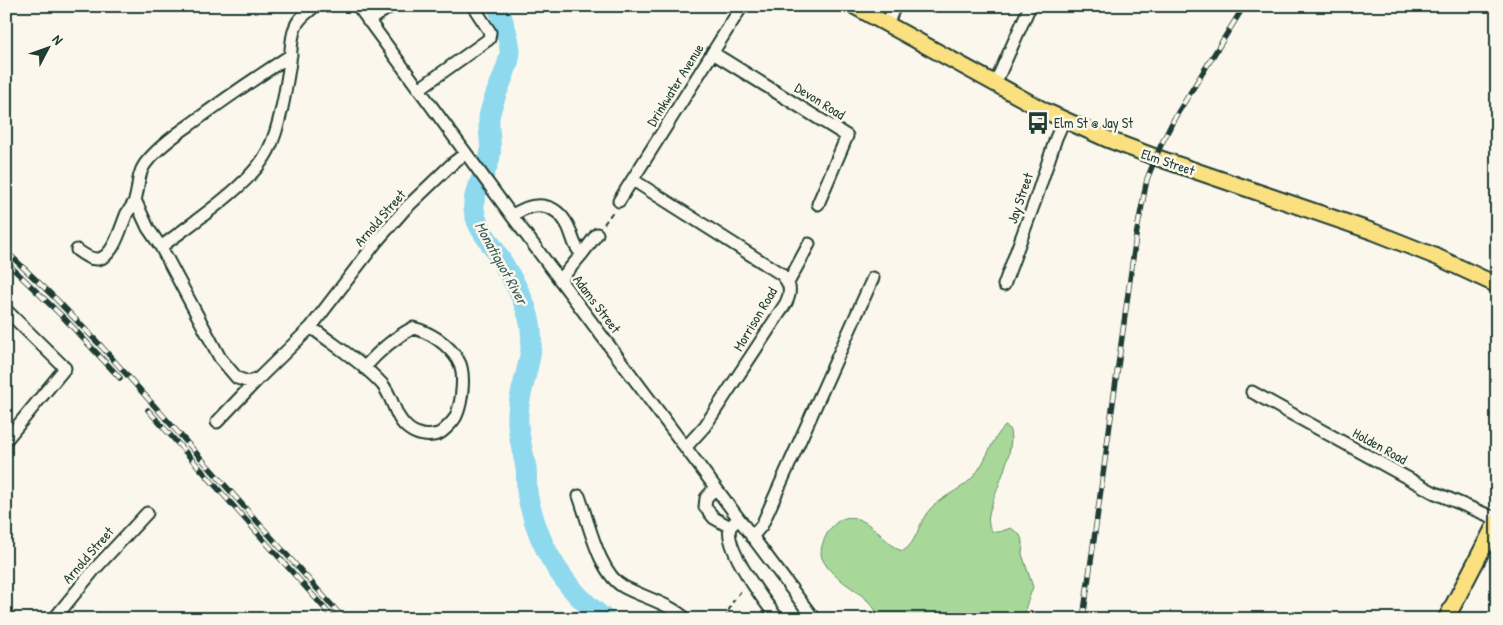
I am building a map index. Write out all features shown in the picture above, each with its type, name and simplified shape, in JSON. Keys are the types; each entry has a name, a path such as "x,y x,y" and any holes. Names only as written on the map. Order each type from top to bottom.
{"main road":[{"name":"Elm Street","path":"854,6 1064,120 1132,149 1383,235 1444,260 1497,285"},
{"path":"1446,619 1497,520"}],"street":[{"path":"161,247 232,192 254,172 262,161 269,149 277,123 295,27 302,17 315,6"},
{"name":"Adams Street","path":"358,6 512,216 814,619"},
{"path":"368,21 391,6"},
{"path":"419,89 489,39 490,32 473,6"},
{"name":"Drinkwater Avenue","path":"619,201 742,6"},
{"path":"887,24 895,6"},
{"path":"995,84 1030,6"},
{"name":"Devon Road","path":"713,54 847,136 818,204"},
{"path":"77,250 92,259 96,260 104,257 114,244 127,213 135,200 141,171 153,155 224,99 291,55"},
{"name":"Jay Street","path":"1004,286 1064,120"},
{"name":"Arnold Street","path":"217,422 312,327 377,241 405,209 466,153"},
{"name":"Morrison Road","path":"633,180 780,274 788,283 790,292 786,302 705,426 685,448"},
{"path":"135,200 148,228 161,247 220,358 237,378 249,382 259,378"},
{"path":"512,216 528,206 547,206 564,220 573,242 582,254"},
{"path":"560,280 596,234"},
{"path":"788,283 809,244"},
{"path":"752,537 762,525 873,278"},
{"path":"6,310 65,368 6,440"},
{"path":"312,327 351,356 382,385 391,399 400,421 410,430 422,436 440,434 456,417 463,378 459,361 445,346 426,331 413,328 398,335 380,350 364,368"},
{"name":"Holden Road","path":"1252,392 1433,492 1497,520"},
{"path":"715,488 706,498 706,507 714,518 730,528"},
{"path":"580,496 602,562 611,576 625,588 666,605 686,619"},
{"name":"Arnold Street","path":"54,619 98,566 146,513"},
{"path":"738,519 730,528 730,540 752,583 778,619"}],"path":[{"path":"596,234 619,201"},
{"path":"725,619 735,597 742,589 752,583"}],"green space":[{"path":"1005,426 1009,428 1011,436 1010,446 988,521 993,532 1011,528 1020,535 1023,543 1022,554 1033,587 1026,606 1025,619 880,619 868,601 827,567 821,552 828,532 837,522 846,518 855,518 873,528 897,549 903,551 911,544 924,518 932,507 967,483 977,472"}],"waterway":[{"name":"Monatiquot River","path":"498,6 510,50 507,65 489,118 490,156 475,195 475,215 479,226 520,294 530,323 530,354 521,395 518,421 526,468 527,494 533,516 546,550 555,566 577,594 605,619"}],"railway":[{"path":"1083,619 1136,236 1147,179 1174,119 1244,6"},
{"path":"6,251 102,347 344,619"},
{"path":"6,262 64,318 120,378"},
{"path":"148,410 334,619"}],"place":[{"name":"Elm St @ Jay St","path":"1038,123"}]}
